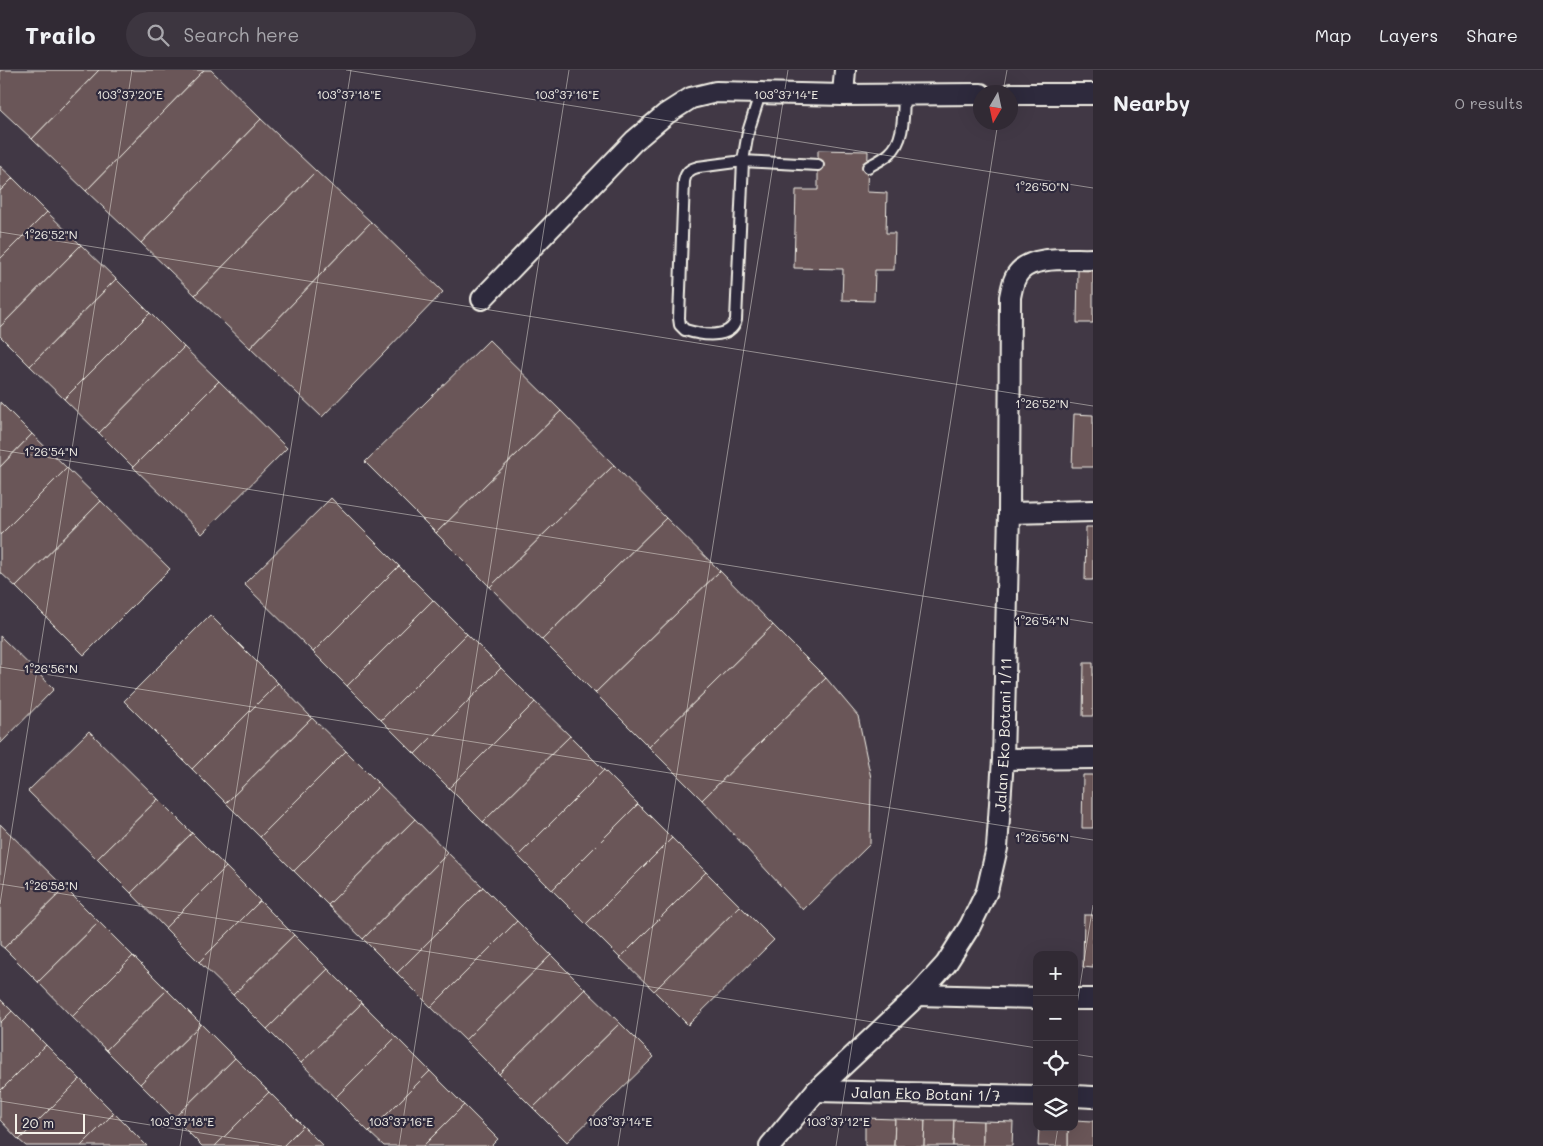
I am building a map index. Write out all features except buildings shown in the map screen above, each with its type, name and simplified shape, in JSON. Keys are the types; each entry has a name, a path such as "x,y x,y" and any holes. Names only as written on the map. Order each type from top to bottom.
{"street":[{"path":"843,95 845,70"},
{"path":"482,299 634,141 666,114 691,98 716,92 843,95 973,94"},
{"path":"1018,94 1093,94"},
{"name":"Jalan Eko Botani 1/11","path":"770,1146 816,1091 918,995 946,964 970,926 988,891 997,848 1003,759 1009,513 1010,297 1013,283 1020,271 1032,263 1046,260 1093,260"},
{"path":"1009,513 1093,511"},
{"path":"1003,759 1093,758"},
{"path":"918,995 1033,998"},
{"path":"1078,999 1093,999"},
{"name":"Jalan Eko Botani 1/7","path":"816,1091 1033,1096"},
{"path":"1078,1096 1093,1097"}],"lane":[{"path":"760,94 748,132 744,161 736,320 734,327 729,332 722,334 685,330 680,325 678,318 684,181 686,174 698,167 744,161 818,165"},
{"path":"868,167 889,154 898,144 901,133 904,94"}]}
